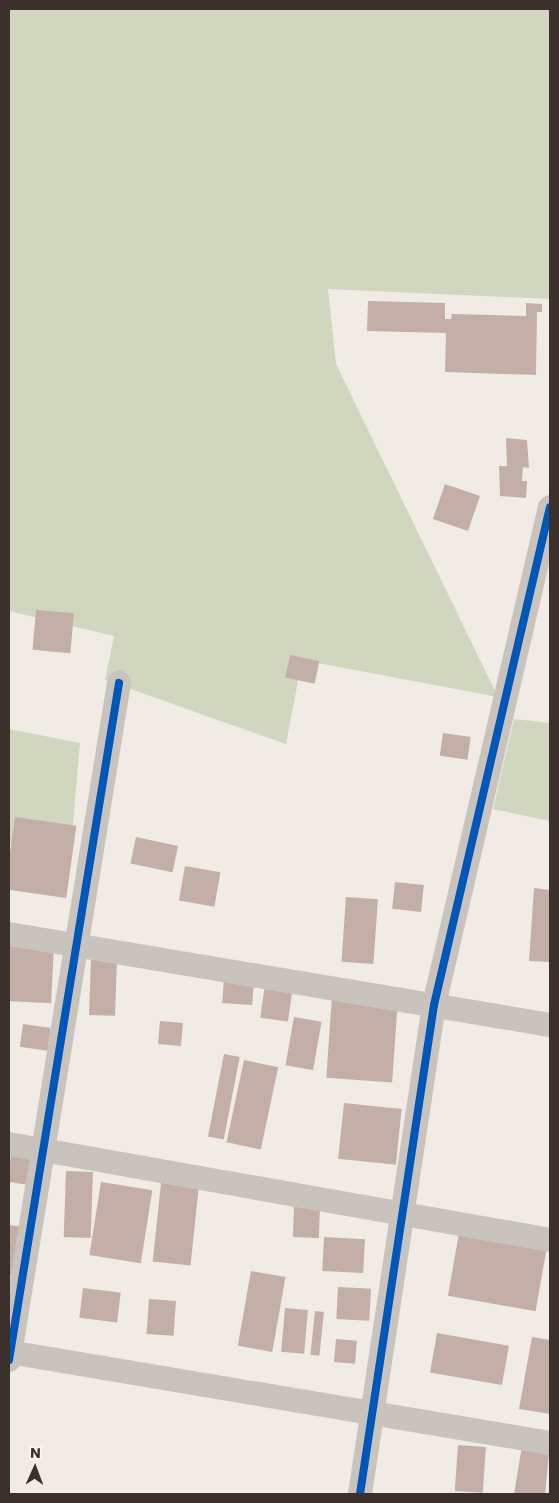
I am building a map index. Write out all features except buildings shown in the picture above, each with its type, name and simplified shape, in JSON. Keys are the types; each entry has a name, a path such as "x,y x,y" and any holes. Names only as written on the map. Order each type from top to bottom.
{"street":[{"path":"360,1494 434,1006 550,507"},
{"path":"120,683 9,1355 550,1442"},
{"path":"9,934 550,1025"},
{"path":"9,1144 550,1240"}],"green space":[{"path":"9,9 550,9 550,299 328,289 336,364 498,697 302,660 286,744 105,680 114,636 9,611"},
{"path":"514,719 550,723 550,821 493,809"},
{"path":"9,729 80,743 70,858 9,843"}],"cycle path":[{"path":"360,1494 434,1005 550,507"},
{"path":"9,1360 119,683"}]}
